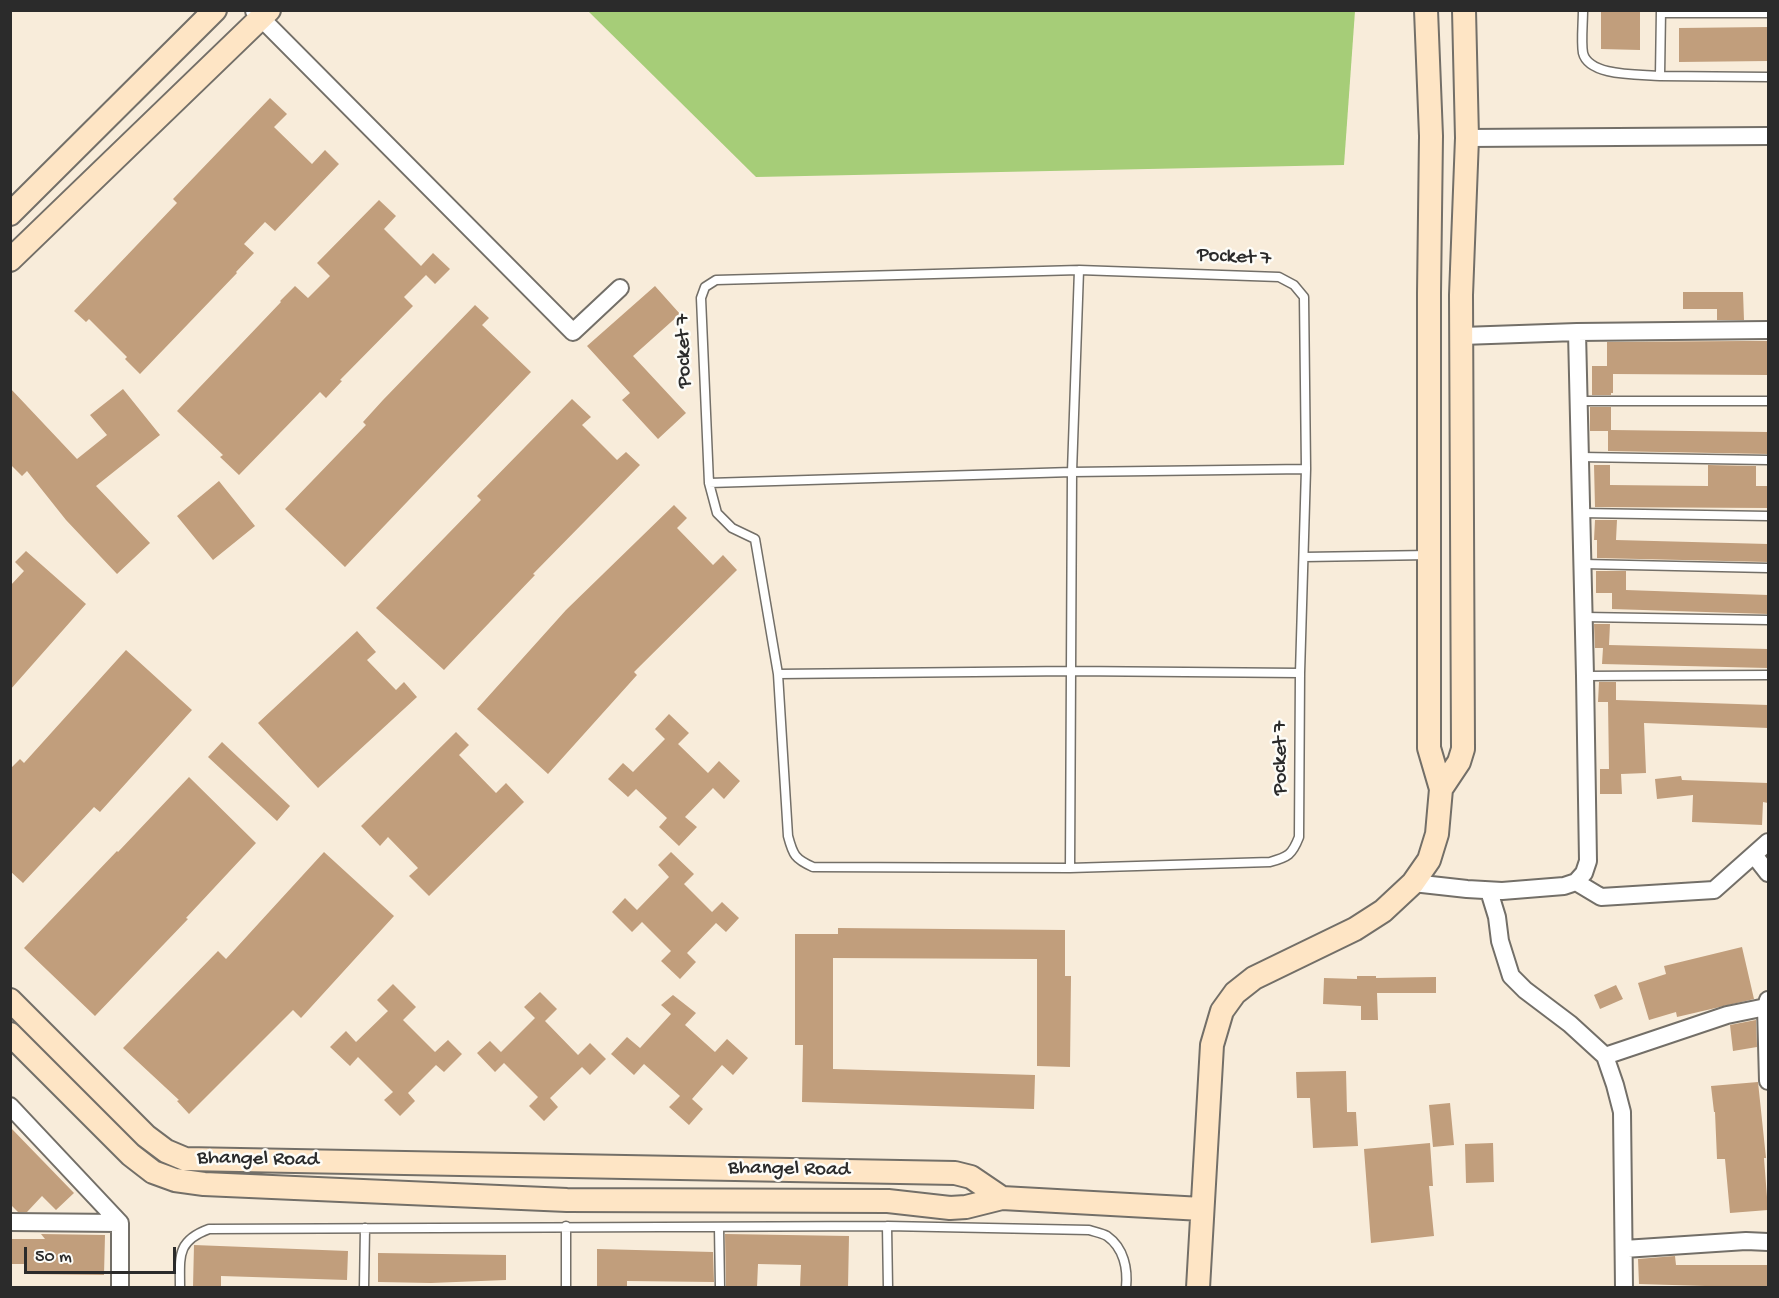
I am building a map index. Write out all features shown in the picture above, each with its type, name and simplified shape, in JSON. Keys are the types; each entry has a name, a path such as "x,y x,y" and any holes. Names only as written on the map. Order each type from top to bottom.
{"street":[{"path":"10,214 215,10"},
{"path":"1198,1287 1212,1045 1222,1011 1235,993 1254,978 1355,929 1383,911 1413,883 1429,860 1437,834 1441,789 1429,748 1431,136 1426,10"},
{"path":"1441,789 1459,762 1463,749 1461,296 1467,138 1464,10"},
{"path":"10,260 261,13 573,332 620,288"},
{"path":"1429,86 1466,82"},
{"path":"1467,138 1768,136"},
{"path":"1429,293 1461,296"},
{"path":"1462,336 1768,330"},
{"path":"1413,883 1489,891 1564,886 1576,882 1584,873 1588,861 1577,332"},
{"path":"1576,882 1601,897 1714,890 1768,842"},
{"path":"1754,855 1768,873"},
{"path":"1489,891 1497,918 1500,941 1511,976 1605,1056 1616,1085 1622,1113 1624,1287"},
{"name":"Bhangel Road","path":"10,1000 146,1136 166,1151 185,1159 955,1173 971,1177 1002,1198"},
{"path":"1605,1056 1767,1004 1768,1082"},
{"name":"Bhangel Road","path":"10,1034 131,1155 153,1172 175,1180 215,1185 567,1200 888,1201 950,1209 1002,1198 1202,1209"},
{"path":"10,1106 120,1223 120,1287"},
{"path":"567,1200 568,1166"},
{"path":"888,1201 889,1172"},
{"path":"10,1222 120,1223"},
{"path":"1624,1249 1746,1241 1768,1242"}],"lane":[{"path":"1583,10 1583,54 1591,65 1601,71 1660,76 1768,77"},
{"path":"1660,76 1661,12 1768,13"},
{"path":"1070,868 1072,472 1079,270"},
{"name":"Pocket 7","path":"1079,270 1279,277 1294,285 1304,297 1306,469 1300,673 1299,837 1294,850 1286,857 1270,862 1070,868 813,867 800,861 793,853 788,836 778,674 755,539 732,528 717,513 709,483 701,298 705,287 716,280 1079,270"},
{"path":"1579,401 1768,401"},
{"path":"1580,458 1768,460"},
{"path":"709,483 1072,472 1306,469"},
{"path":"1581,513 1768,516"},
{"path":"1304,558 1430,555"},
{"path":"1583,564 1768,568"},
{"path":"1584,617 1768,620"},
{"path":"778,674 1071,671 1300,673"},
{"path":"1585,676 1768,675"},
{"path":"566,1226 566,1287"},
{"path":"887,1226 888,1287"},
{"path":"180,1287 180,1257 185,1244 196,1233 209,1229 887,1226 1089,1230 1107,1235 1120,1249 1128,1272 1126,1287"},
{"path":"719,1227 720,1287"},
{"path":"364,1287 365,1228"}],"green space":[{"path":"588,11 1355,11 1344,165 756,177"}],"building":[{"path":"1601,10 1640,10 1640,50 1601,49"},
{"path":"1768,27 1768,61 1679,62 1679,28"},
{"path":"270,98 287,114 274,127 312,164 325,150 339,164 275,231 265,222 244,244 254,253 140,374 125,359 127,357 89,319 86,322 74,311 177,203 173,199"},
{"path":"379,200 396,216 384,229 421,266 433,253 450,269 435,284 426,275 404,297 413,306 340,380 342,381 326,398 320,392 239,475 220,457 223,455 177,411 295,286 308,298 330,276 317,263"},
{"path":"655,286 680,314 633,356 686,413 658,439 622,400 630,393 587,346"},
{"path":"1683,292 1743,292 1744,320 1717,320 1717,309 1683,309"},
{"path":"475,305 489,318 482,325 531,372 345,567 285,509 366,425 363,422 383,400"},
{"path":"1768,341 1768,375 1613,374 1613,393 1611,395 1592,395 1592,366 1607,366 1607,342"},
{"path":"10,388 77,459 107,435 90,415 123,389 160,435 96,486 150,543 117,574 66,520 27,471 22,476 10,464"},
{"path":"572,399 591,417 582,425 617,460 626,452 640,465 533,574 535,575 444,670 376,608 481,500 477,496"},
{"path":"1590,407 1611,407 1611,430 1768,432 1768,454 1608,451 1608,431 1590,431"},
{"path":"1594,465 1610,465 1610,485 1708,486 1708,465 1756,466 1756,486 1768,486 1768,508 1595,507"},
{"path":"219,481 255,526 213,560 177,516"},
{"path":"674,505 687,518 677,528 713,565 723,555 737,570 634,672 637,675 548,774 477,709 566,610"},
{"path":"1595,520 1617,520 1616,540 1768,544 1768,562 1597,558 1597,540 1594,540"},
{"path":"26,551 86,604 10,690 10,586 24,571 15,562"},
{"path":"1596,571 1626,571 1626,590 1768,595 1768,614 1612,609 1612,593 1596,593"},
{"path":"1594,624 1610,624 1609,645 1768,649 1768,668 1602,664 1603,648 1595,648"},
{"path":"357,631 376,652 367,660 396,690 404,682 417,697 318,788 258,723"},
{"path":"126,650 192,710 100,812 94,807 23,883 10,871 10,769 20,759 24,763"},
{"path":"1599,682 1616,682 1616,700 1768,705 1768,728 1644,723 1646,773 1621,774 1622,794 1600,794 1600,769 1609,769 1608,702 1598,702"},
{"path":"669,714 689,733 678,744 708,773 719,761 740,781 724,799 713,788 685,817 697,827 679,846 659,827 667,818 636,789 628,797 608,779 623,763 633,772 665,739 655,729"},
{"path":"456,732 469,745 459,755 496,793 506,783 524,802 429,896 409,876 418,868 388,837 380,846 361,826"},
{"path":"222,742 290,806 277,821 208,757"},
{"path":"1681,776 1682,780 1768,783 1768,803 1763,802 1762,825 1692,822 1693,795 1657,799 1655,779"},
{"path":"189,777 256,843 186,918 188,919 95,1016 24,948"},
{"path":"324,852 394,916 301,1018 293,1010 189,1114 177,1101 179,1100 123,1048 218,951 226,959"},
{"path":"671,852 694,874 684,884 712,912 722,902 739,918 726,932 716,923 687,953 696,962 680,979 661,961 671,951 642,922 632,932 612,912 625,898 637,910 669,877 658,865"},
{"path":"838,928 1065,930 1065,976 1071,976 1070,1067 1037,1066 1037,959 833,958 833,1069 1035,1075 1034,1109 802,1102 803,1045 795,1045 795,934 838,934"},
{"path":"1742,947 1754,999 1677,1017 1676,1012 1649,1020 1638,983 1666,974 1664,966"},
{"path":"1357,976 1436,977 1436,993 1377,993 1378,1020 1361,1020 1361,1006 1323,1004 1324,978 1357,979"},
{"path":"393,984 416,1007 403,1020 435,1052 448,1040 462,1054 444,1072 436,1065 408,1093 415,1101 400,1116 384,1100 393,1092 358,1057 350,1066 330,1047 346,1031 356,1042 388,1011 377,1000"},
{"path":"1616,985 1623,999 1600,1009 1594,995"},
{"path":"540,992 557,1009 545,1021 578,1055 590,1043 606,1059 590,1075 582,1067 550,1098 558,1107 544,1121 529,1106 538,1097 504,1063 495,1072 477,1053 490,1041 501,1052 535,1018 524,1007"},
{"path":"673,995 696,1013 685,1025 715,1052 727,1039 748,1058 733,1075 722,1065 692,1099 703,1109 689,1125 669,1107 680,1096 644,1064 634,1075 611,1054 627,1037 640,1048 671,1014 661,1005"},
{"path":"1756,1020 1757,1047 1733,1051 1730,1025"},
{"path":"1346,1071 1347,1112 1356,1112 1358,1146 1313,1148 1310,1098 1297,1098 1296,1072"},
{"path":"1758,1082 1766,1158 1764,1158 1768,1210 1730,1213 1725,1159 1717,1159 1715,1112 1711,1086"},
{"path":"1450,1103 1454,1145 1433,1147 1429,1105"},
{"path":"10,1127 74,1193 56,1210 42,1196 27,1212 18,1212 10,1204"},
{"path":"1430,1143 1433,1186 1429,1186 1434,1236 1371,1243 1364,1149"},
{"path":"1493,1143 1494,1182 1466,1183 1465,1144"},
{"path":"41,1234 105,1235 104,1275 26,1274 25,1264 10,1264 10,1239 45,1239"},
{"path":"725,1234 849,1236 848,1287 800,1287 801,1265 758,1264 757,1287 726,1287"},
{"path":"194,1245 348,1251 347,1280 221,1276 221,1287 193,1287"},
{"path":"597,1249 713,1252 714,1282 627,1281 627,1287 597,1287"},
{"path":"378,1253 506,1255 506,1280 431,1283 378,1282"},
{"path":"1675,1256 1676,1265 1768,1265 1768,1287 1639,1284 1638,1259"}]}
